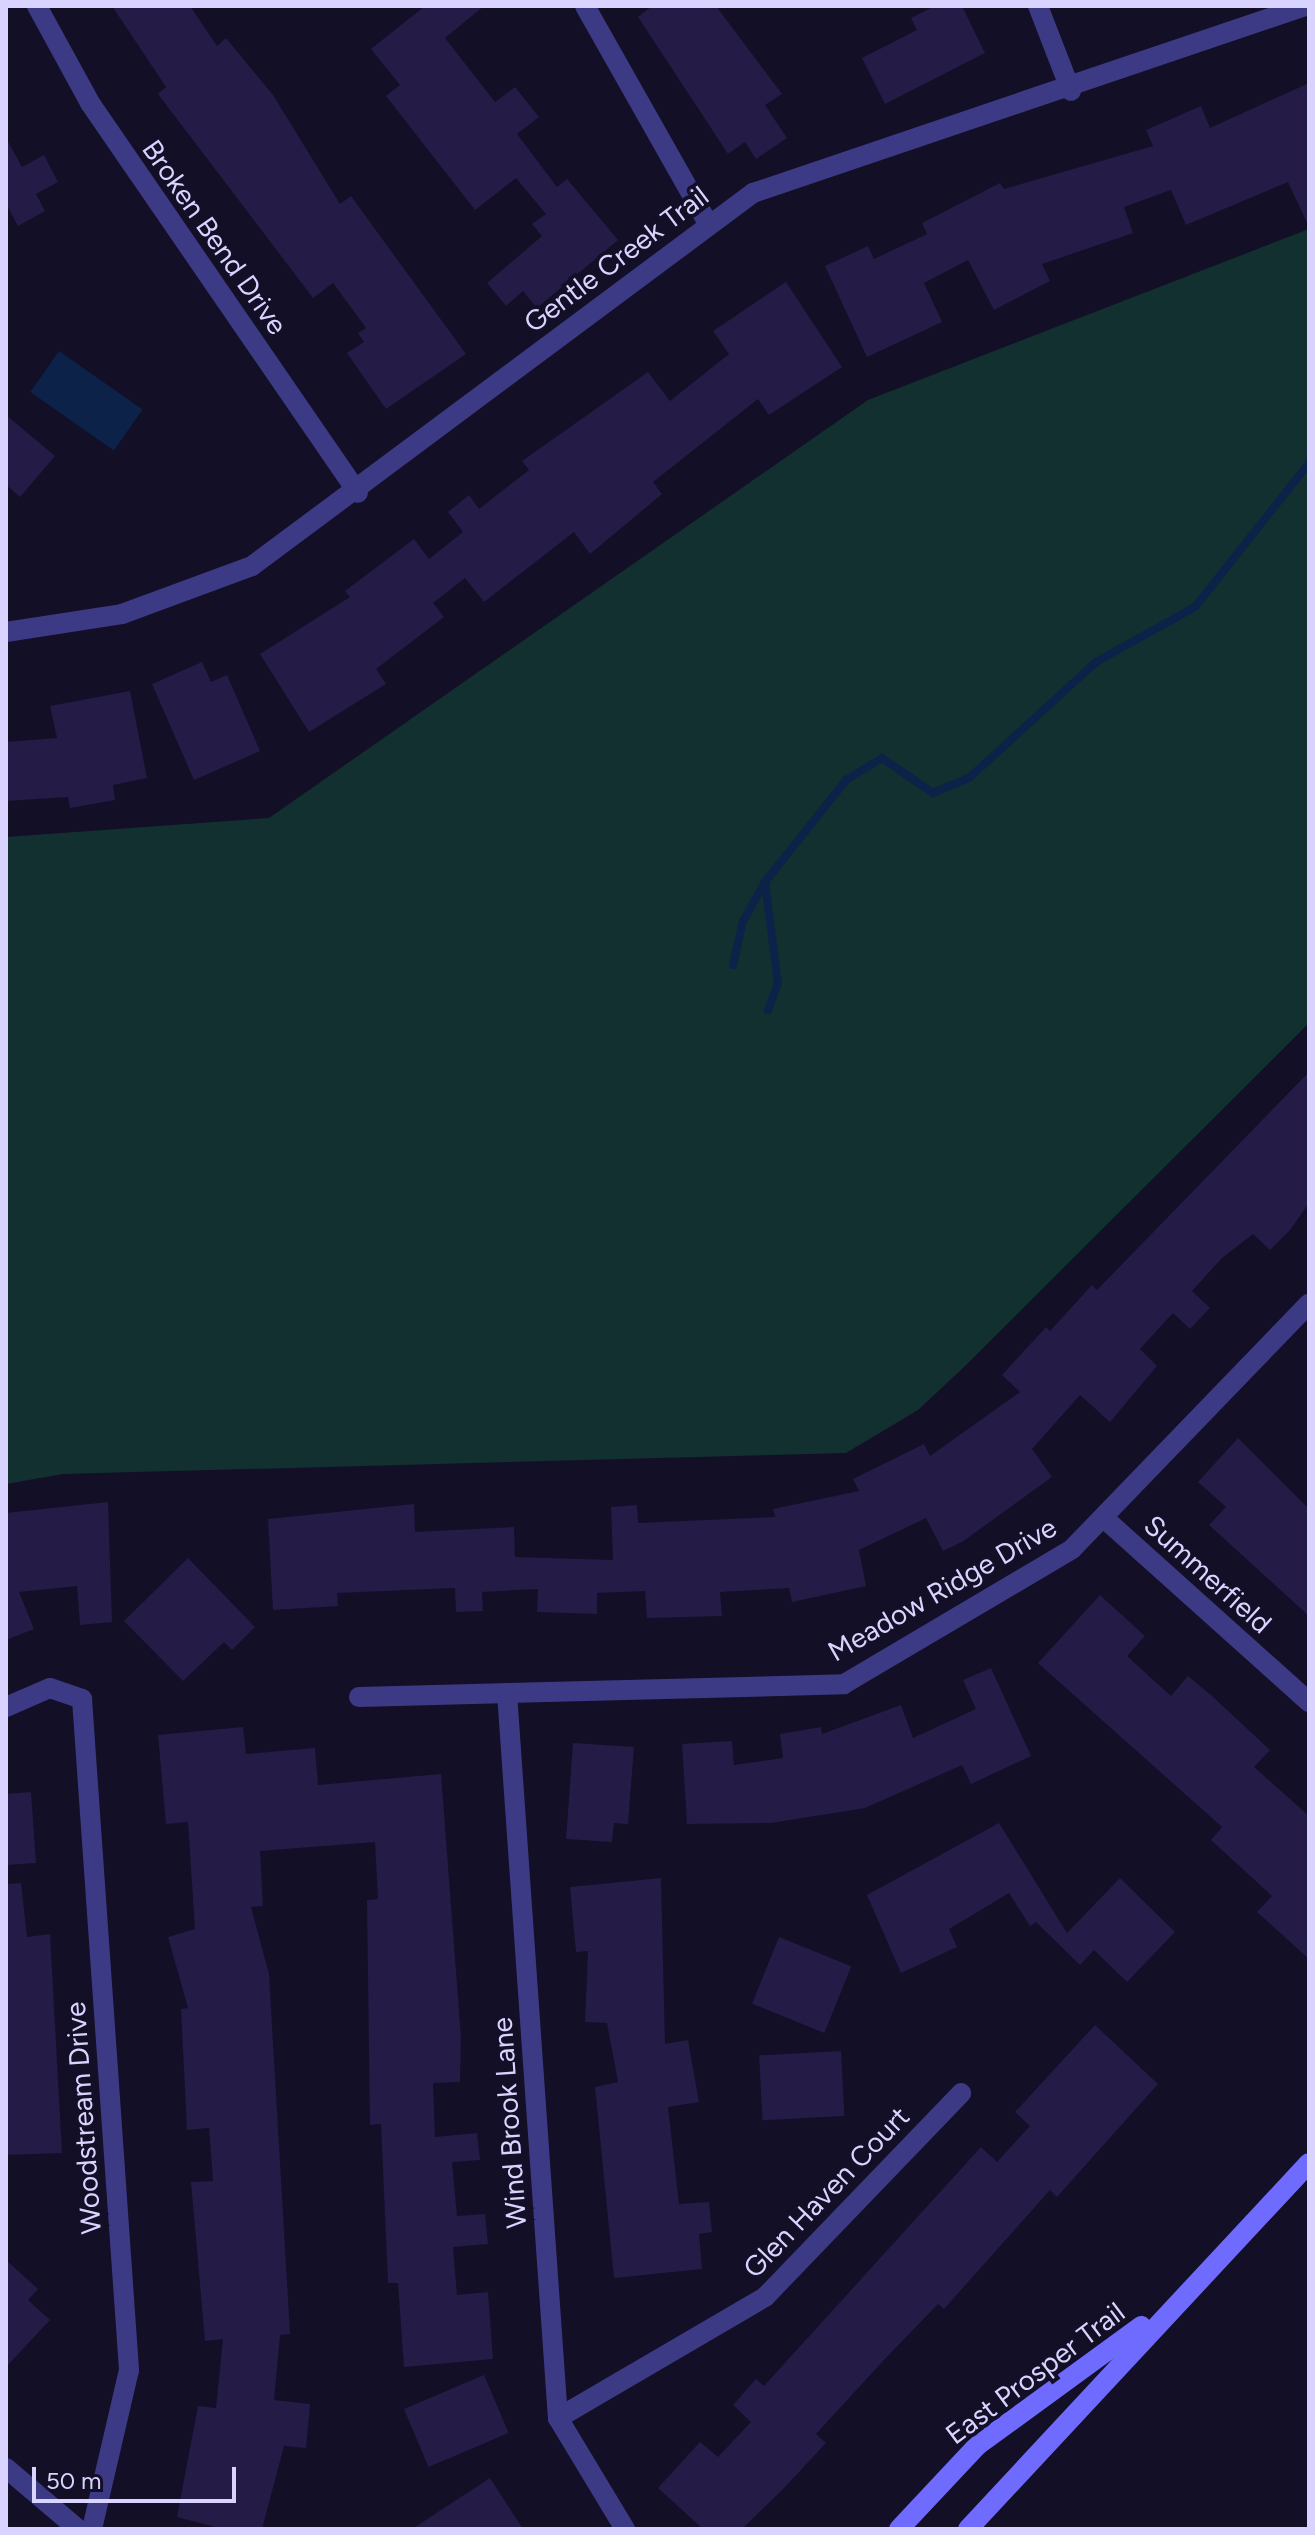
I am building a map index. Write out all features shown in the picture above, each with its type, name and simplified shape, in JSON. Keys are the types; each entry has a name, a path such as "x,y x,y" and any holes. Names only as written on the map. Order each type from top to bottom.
{"main road":[{"name":"East Prosper Trail","path":"968,2529 1176,2301 1309,2163"},
{"name":"East Prosper Trail","path":"899,2529 978,2445 1176,2301"}],"street":[{"name":"Broken Bend Drive","path":"37,6 90,103 358,493"},
{"path":"585,6 707,222"},
{"path":"1038,6 1071,91"},
{"name":"Gentle Creek Trail","path":"6,632 122,614 252,566 358,493 707,222 753,193 1071,91 1305,6"},
{"name":"Meadow Ridge Drive","path":"359,1697 844,1684 1072,1549 1105,1519 1309,1304"},
{"name":"Summerfield","path":"1105,1519 1309,1702"},
{"name":"Woodstream Drive","path":"6,1707 50,1688 82,1699 129,2370 92,2529"},
{"name":"Wind Brook Lane","path":"507,1693 558,2418 625,2529"},
{"name":"Glen Haven Court","path":"558,2418 765,2297 961,2093"},
{"path":"6,2468 78,2529"}],"green space":[{"path":"1309,229 1309,1023 964,1367 918,1410 846,1453 63,1474 6,1484 6,837 269,818 868,400"}],"water":[{"path":"59,351 143,410 114,450 30,392"}],"building":[{"path":"112,6 190,6 217,46 226,38 273,95 340,204 351,196 466,354 386,409 347,353 364,342 358,333 366,328 333,283 313,298 158,94 166,87"},
{"path":"425,6 484,6 445,38 495,102 515,87 539,117 517,134 557,187 567,179 618,240 537,308 523,291 506,306 487,283 542,236 532,224 546,214 516,178 475,210 386,96 400,85 371,49"},
{"path":"652,6 716,6 782,94 765,105 787,138 756,159 745,142 728,154 638,17"},
{"path":"935,6 962,6 985,53 885,104 862,58 917,30 911,18"},
{"path":"1309,83 1309,227 1288,182 1186,225 1171,190 1124,207 1133,233 1042,264 1050,281 994,310 968,260 924,283 942,322 867,357 825,266 868,246 874,259 927,234 922,223 1000,183 1004,189 1153,146 1146,130 1201,106 1210,128"},
{"path":"6,138 22,167 44,155 58,182 36,194 45,211 18,226 6,204"},
{"path":"786,282 842,367 769,415 758,399 653,482 662,494 590,554 574,532 484,602 465,578 433,603 444,617 376,669 386,684 309,732 260,654 350,597 345,591 414,539 429,559 463,532 448,512 469,495 479,509 529,470 522,461 648,372 670,401 729,354 713,331"},
{"path":"6,415 55,456 20,497 6,485"},
{"path":"202,662 211,682 227,675 260,751 194,780 152,684"},
{"path":"130,691 147,778 113,785 115,800 70,808 68,797 6,801 6,742 57,738 50,706"},
{"path":"1309,1072 1309,1203 1290,1230 1270,1250 1253,1234 1222,1258 1192,1291 1210,1308 1190,1329 1173,1313 1140,1349 1157,1366 1110,1422 1080,1395 1032,1449 1052,1477 962,1542 943,1551 926,1518 859,1550 866,1586 792,1602 789,1588 720,1592 722,1616 647,1618 645,1591 597,1593 597,1614 537,1612 538,1589 482,1592 483,1611 456,1612 455,1588 337,1593 338,1606 273,1610 268,1519 414,1504 415,1532 514,1527 515,1557 613,1560 611,1507 637,1505 638,1523 775,1517 773,1509 859,1491 853,1479 924,1444 930,1456 1020,1392 1002,1375 1046,1327 1050,1331 1092,1285 1097,1290"},
{"path":"1238,1438 1309,1509 1309,1616 1209,1525 1226,1507 1198,1482"},
{"path":"108,1502 112,1622 80,1625 77,1586 19,1592 34,1629 6,1640 6,1513"},
{"path":"188,1558 255,1627 232,1650 224,1642 183,1681 124,1621"},
{"path":"1100,1595 1145,1636 1127,1656 1171,1696 1188,1676 1212,1696 1270,1750 1254,1767 1309,1816 1309,1959 1257,1912 1272,1896 1211,1840 1222,1827 1038,1663"},
{"path":"991,1668 1031,1756 971,1784 962,1765 865,1808 771,1823 687,1824 682,1744 732,1741 734,1765 783,1758 780,1734 821,1727 822,1734 901,1705 913,1738 976,1709 963,1680"},
{"path":"243,1727 246,1754 315,1748 318,1785 441,1774 461,2037 460,2082 433,2083 435,2137 477,2133 480,2160 452,2162 457,2216 485,2214 488,2244 453,2247 457,2295 488,2292 493,2359 404,2367 398,2283 388,2283 381,2124 370,2125 367,1900 378,1899 375,1842 260,1851 263,1906 251,1907 269,1974 290,2334 280,2335 274,2400 310,2404 306,2448 284,2446 262,2529 223,2529 177,2517 198,2406 216,2408 223,2339 205,2341 191,2182 213,2181 209,2128 187,2130 181,2009 188,2008 168,1937 195,1929 188,1822 166,1824 158,1735"},
{"path":"573,1743 634,1747 628,1824 614,1823 612,1842 566,1839"},
{"path":"31,1792 36,1863 6,1865 6,1794"},
{"path":"999,1823 1067,1933 1120,1878 1175,1932 1127,1982 1094,1950 1080,1965 1036,1922 1030,1926 1009,1893 949,1929 957,1947 901,1973 867,1895"},
{"path":"661,1878 665,2044 688,2040 699,2102 668,2107 679,2204 709,2202 712,2232 699,2234 702,2269 614,2278 595,2087 618,2082 607,2023 585,2022 588,1951 576,1952 570,1887"},
{"path":"21,1883 27,1937 50,1934 62,2153 6,2155 6,1884"},
{"path":"779,1937 851,1966 824,2033 752,2004"},
{"path":"1095,2025 1158,2084 1057,2197 1050,2190 944,2309 938,2304 882,2362 816,2434 826,2443 784,2488 742,2529 703,2529 658,2488 700,2442 718,2457 751,2422 733,2405 756,2379 764,2386 981,2147 997,2162 1030,2126 1015,2112"},
{"path":"841,2051 844,2116 763,2120 759,2055"},
{"path":"6,2260 38,2289 28,2300 50,2320 6,2367"},
{"path":"484,2375 509,2433 429,2467 404,2409"},
{"path":"490,2478 523,2529 412,2529"}],"waterway":[{"path":"733,965 743,921 765,882 846,780 882,758 933,793 969,778 1096,662 1195,607 1309,463"},
{"path":"765,882 778,983 768,1010"}]}
